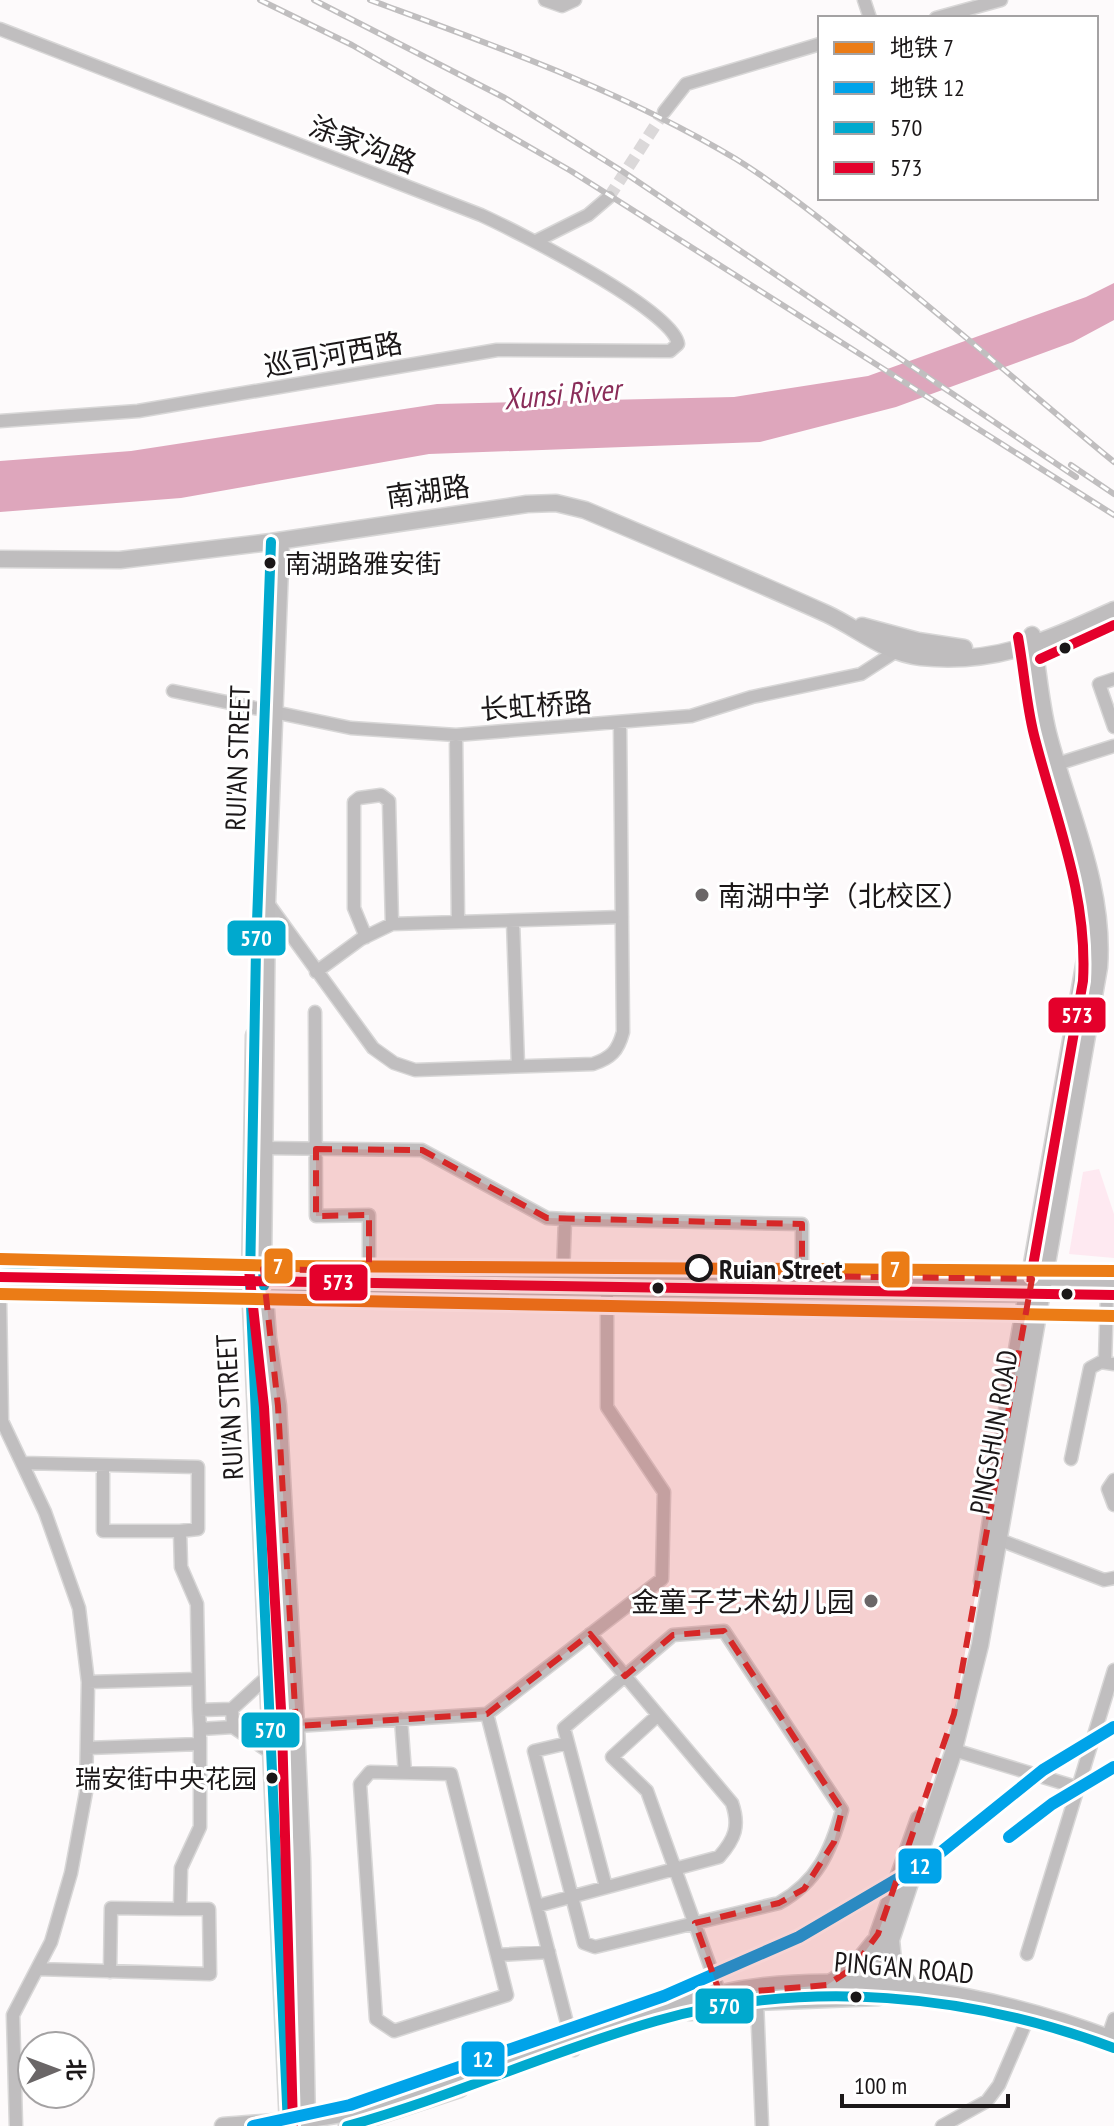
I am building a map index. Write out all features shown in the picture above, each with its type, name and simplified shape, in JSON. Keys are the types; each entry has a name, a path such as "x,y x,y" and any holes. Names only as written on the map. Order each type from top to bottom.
{"main road":[{"name":"南湖路","path":"0,559 120,560 276,541 467,511 556,503 593,513 841,621"},
{"name":"RUI'AN STREET","path":"276,541 269,712 257,1276 268,1676 288,2123"},
{"path":"841,621 953,648 985,647 1030,642 1114,599"},
{"path":"841,621 895,652 920,657 970,657 1030,642 1114,610"},
{"name":"PINGSHUN ROAD","path":"870,1992 878,1934 940,1762 964,1674 1097,983 1101,933 1095,895 1045,722 1030,642"},
{"name":"PINGSHUN ROAD","path":"912,1989 893,1961 891,1940 954,1750 1000,1540 1085,972 1087,926 1040,737 1030,642"},
{"name":"RUI'AN STREET","path":"269,712 264,1148 257,1276 278,1406 302,1859 306,2122"},
{"path":"0,1263 257,1276 369,1271 563,1274 607,1281 802,1276 1037,1286"},
{"path":"0,1276 257,1276 1037,1286"},
{"path":"827,1985 865,1956 878,1934"},
{"name":"PING'AN ROAD","path":"347,2126 720,1994 827,1985 1027,2020 1110,2043"},
{"name":"PING'AN ROAD","path":"223,2126 306,2122 376,2106 572,2045 695,2011 757,2002 912,1989 1002,2004 1110,2043"}],"street":[{"path":"545,0 562,6 575,0"},
{"path":"943,16 1001,0"},
{"name":"涂家沟路","path":"0,29 481,215 536,241 660,320 675,333 675,348"},
{"path":"664,112 686,84 818,45"},
{"path":"536,241 588,215 609,197"},
{"name":"巡司河西路","path":"0,421 138,411 497,350 675,348"},
{"name":"长虹桥路","path":"173,691 351,728 456,735 691,716 752,697 861,674 895,652"},
{"path":"1114,679 1099,684 1114,727"},
{"path":"267,902 373,1048 394,1063 415,1070 593,1064 609,1059 619,1046 623,1032 620,722"},
{"path":"456,735 458,922"},
{"path":"1057,764 1114,746"},
{"path":"366,937 354,908 354,802 359,798 381,795 389,801 392,924"},
{"path":"316,972 366,937 392,924 622,917"},
{"path":"513,921 518,1066"},
{"path":"315,1012 316,1216 369,1215 369,1271"},
{"path":"264,1148 422,1150 547,1218 802,1224 802,1276"},
{"path":"563,1274 565,1219"},
{"path":"296,1726 487,1714 662,1579 664,1492 607,1407 607,1281"},
{"path":"1037,1286 1114,1281"},
{"path":"1037,1286 1111,1295 1109,1363 1090,1368 1071,1459"},
{"path":"0,1300 1,1421 45,1512 79,1608 88,1682 86,1792 71,1873 51,1942 13,2015 16,2126"},
{"path":"22,1463 198,1467 198,1529 103,1531 103,1465"},
{"path":"1114,1480 1108,1489 1114,1505"},
{"path":"180,1531 181,1567 197,1604 200,1729 200,1827 181,1868 180,1909"},
{"path":"1000,1540 1104,1580 1114,1578"},
{"path":"568,1743 534,1751 584,1943 595,1947 779,1903 804,1889 834,1842 842,1810 724,1631 673,1635 564,1728 568,1743 606,1887"},
{"path":"537,1906 719,1857 733,1841 738,1820 732,1803 590,1634"},
{"path":"1027,1954 1114,1670"},
{"path":"199,1710 232,1709 268,1676"},
{"path":"88,1682 198,1679"},
{"path":"232,1709 233,1727"},
{"path":"487,1714 572,2045"},
{"path":"658,1715 612,1757 647,1791 720,1994"},
{"path":"401,1719 405,1773"},
{"path":"200,1729 233,1727 271,1753"},
{"path":"87,1748 200,1744"},
{"path":"954,1750 1076,1787"},
{"path":"370,1772 405,1773 451,1774 507,1995 394,2031 376,2019 360,1784 370,1772"},
{"path":"37,1969 110,1972 210,1974 209,1909 111,1908 110,1972"},
{"path":"497,1955 549,1952"},
{"path":"757,2002 762,2126"},
{"path":"0,2006 13,2015"},
{"path":"1110,2043 1114,2019"},
{"path":"948,2124 987,2101 999,2085 1027,2020"}],"highlighted area":[{"path":"316,1149 422,1150 547,1218 802,1224 802,1276 1032,1279 954,1714 878,1934 853,1968 827,1985 720,1994 695,1923 779,1903 804,1889 834,1842 842,1810 724,1631 673,1635 625,1676 590,1634 487,1714 296,1726 278,1406 263,1269 369,1271 369,1215 316,1216"}],"shaded area":[{"path":"1114,283 1114,320 1073,342 896,407 760,442 429,454 181,498 0,512 0,461 131,451 437,404 734,397 868,376 1086,297"},
{"path":"1099,1169 1114,1214 1114,1258 1069,1254 1083,1172"}],"tunnel":[{"path":"609,197 664,112"}],"railway":[{"path":"260,0 352,45 571,171 1114,515"},
{"path":"314,0 505,98 622,171 1076,477"},
{"path":"370,0 603,90 736,159 789,195 872,260 1114,462"},
{"path":"1071,465 1114,494"}],"metro line":[{"name":"7","path":"0,1259 286,1266 1114,1271"},
{"name":"7","path":"0,1294 1114,1316"},
{"name":"12","path":"253,2126 350,2105 664,1996 799,1937 935,1857 1043,1770 1114,1727"},
{"name":"12","path":"1009,1837 1052,1804 1114,1767"}],"transit line":[{"name":"570","path":"271,542 256,949 250,1283 288,2126"},
{"name":"573","path":"1040,659 1114,625"},
{"name":"573","path":"1018,637 1034,735 1075,887 1083,949 1083,981 1031,1277"},
{"name":"570","path":"0,1263 263,1269 264,1286"},
{"name":"573","path":"249,1270 264,1407 282,1727 293,2126"},
{"name":"573","path":"0,1277 1114,1295"},
{"name":"570","path":"347,2126 656,2021 771,1999 829,1996 945,2004 1003,2015 1114,2048"}],"place":[{"name":"南湖路雅安街","path":"270,563"},
{"name":"南湖中学（北校区）","path":"702,895"},
{"name":"Ruian Street","path":"699,1268"},
{"name":"金童子艺术幼儿园","path":"871,1601"},
{"name":"瑞安街中央花园","path":"272,1778"}],"water label":[{"name":"Xunsi River","path":"562,393"}]}
